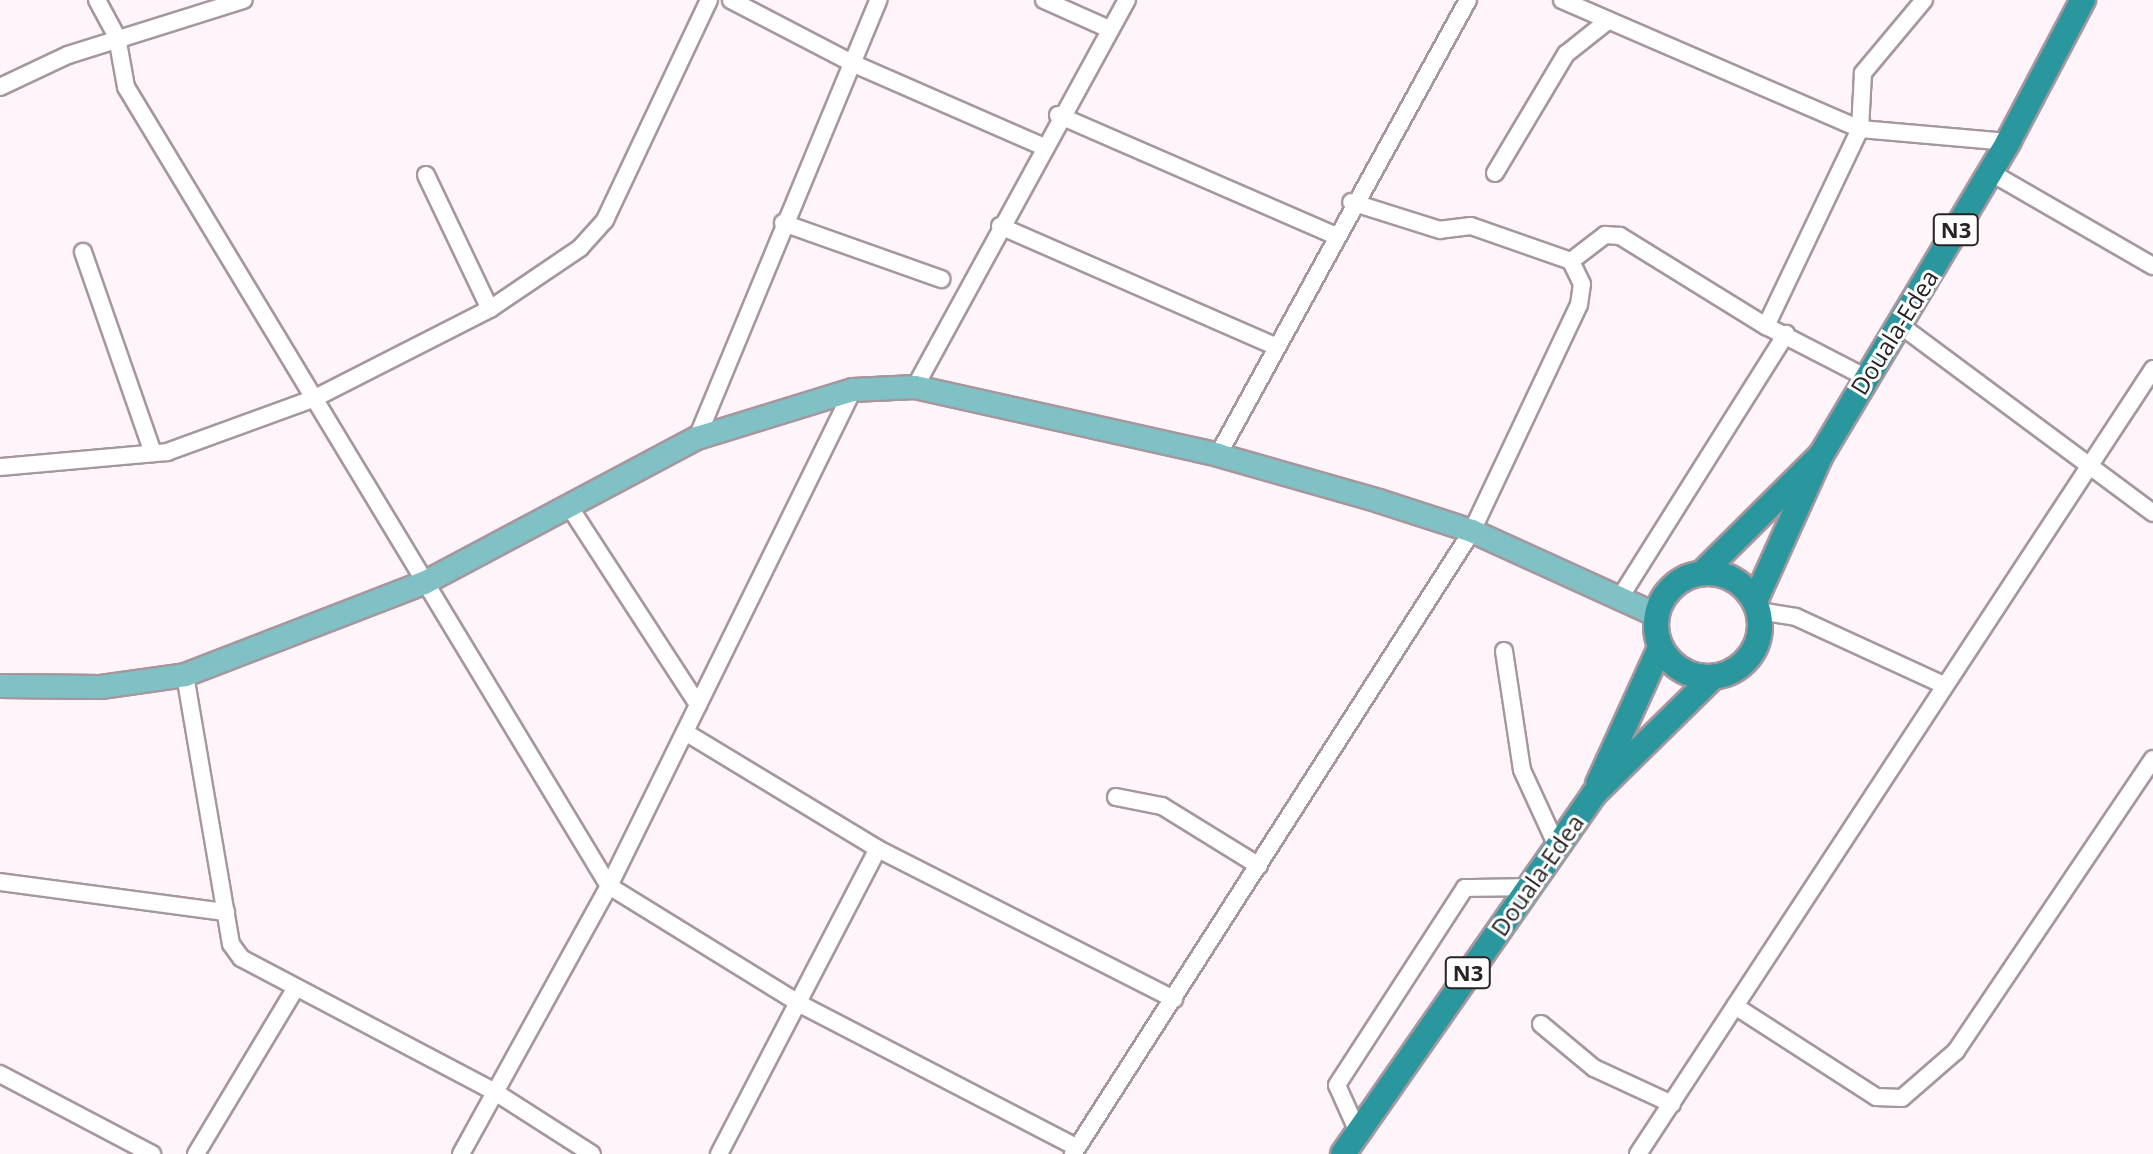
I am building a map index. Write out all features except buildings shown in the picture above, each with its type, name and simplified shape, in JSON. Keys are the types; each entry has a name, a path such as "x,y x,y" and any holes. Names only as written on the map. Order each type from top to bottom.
{"highway":[{"name":"Douala-Edea","path":"1757,606 1821,455 2008,142 2083,0"},
{"name":"Douala-Edea","path":"1703,572 1821,455"},
{"path":"1703,572 1733,578 1757,606"},
{"name":"N3","path":"1656,615 1673,586 1703,572"},
{"name":"N3","path":"1712,678 1751,655 1757,606"},
{"path":"1656,615 1660,648 1691,675 1712,678"},
{"name":"Douala-Edea","path":"1594,794 1660,648"},
{"name":"Douala-Edea","path":"1343,1154 1594,794 1712,678"}],"main road":[{"path":"0,686 101,687 185,675 424,583 697,438 853,390 915,387 1218,455 1472,531 1621,596 1656,615"}],"street":[{"path":"97,0 117,37 126,87 609,886 802,1005 1074,1151 1472,531 1579,305 1582,284 1571,261 1471,226 1440,230 1351,202"},
{"path":"0,87 117,37 244,0"},
{"path":"0,467 153,453 313,399 490,309 580,248 605,220 709,0"},
{"path":"731,0 852,63 1042,146"},
{"path":"697,438 783,223 878,0"},
{"path":"1044,0 1109,29"},
{"path":"915,387 1058,115 1127,0"},
{"path":"1218,455 1338,237 1351,202 1468,0"},
{"path":"1562,0 1605,23 1860,129 2008,142"},
{"path":"1766,326 1860,129 1863,73 1924,0"},
{"path":"1495,173 1566,54 1605,23"},
{"path":"1058,115 1338,237"},
{"path":"1990,172 2153,266"},
{"path":"426,175 490,309"},
{"path":"783,223 941,279"},
{"path":"1000,226 1277,347"},
{"path":"1571,261 1605,235 1620,236 1766,326 1865,377"},
{"path":"83,252 153,453"},
{"path":"1900,325 2092,472 2153,513"},
{"path":"1621,596 1786,334"},
{"path":"1638,1154 1944,685 2092,472 2153,369"},
{"path":"461,1154 609,886 853,390"},
{"path":"569,506 698,705"},
{"path":"1757,606 1796,617 1944,685"},
{"path":"1504,651 1522,770 1557,846"},
{"path":"185,675 226,912 241,958 495,1092 592,1154"},
{"path":"685,732 878,849 1174,999"},
{"path":"1735,1006 1876,1097 1902,1098 1956,1051 2153,759"},
{"path":"1116,797 1162,806 1259,866"},
{"path":"719,1154 802,1005 878,849"},
{"path":"0,882 226,912"},
{"path":"1358,1132 1337,1085 1465,888 1527,887"},
{"path":"196,1154 295,989"},
{"path":"1541,1024 1594,1068 1672,1104"},
{"path":"0,1074 152,1154"}]}
